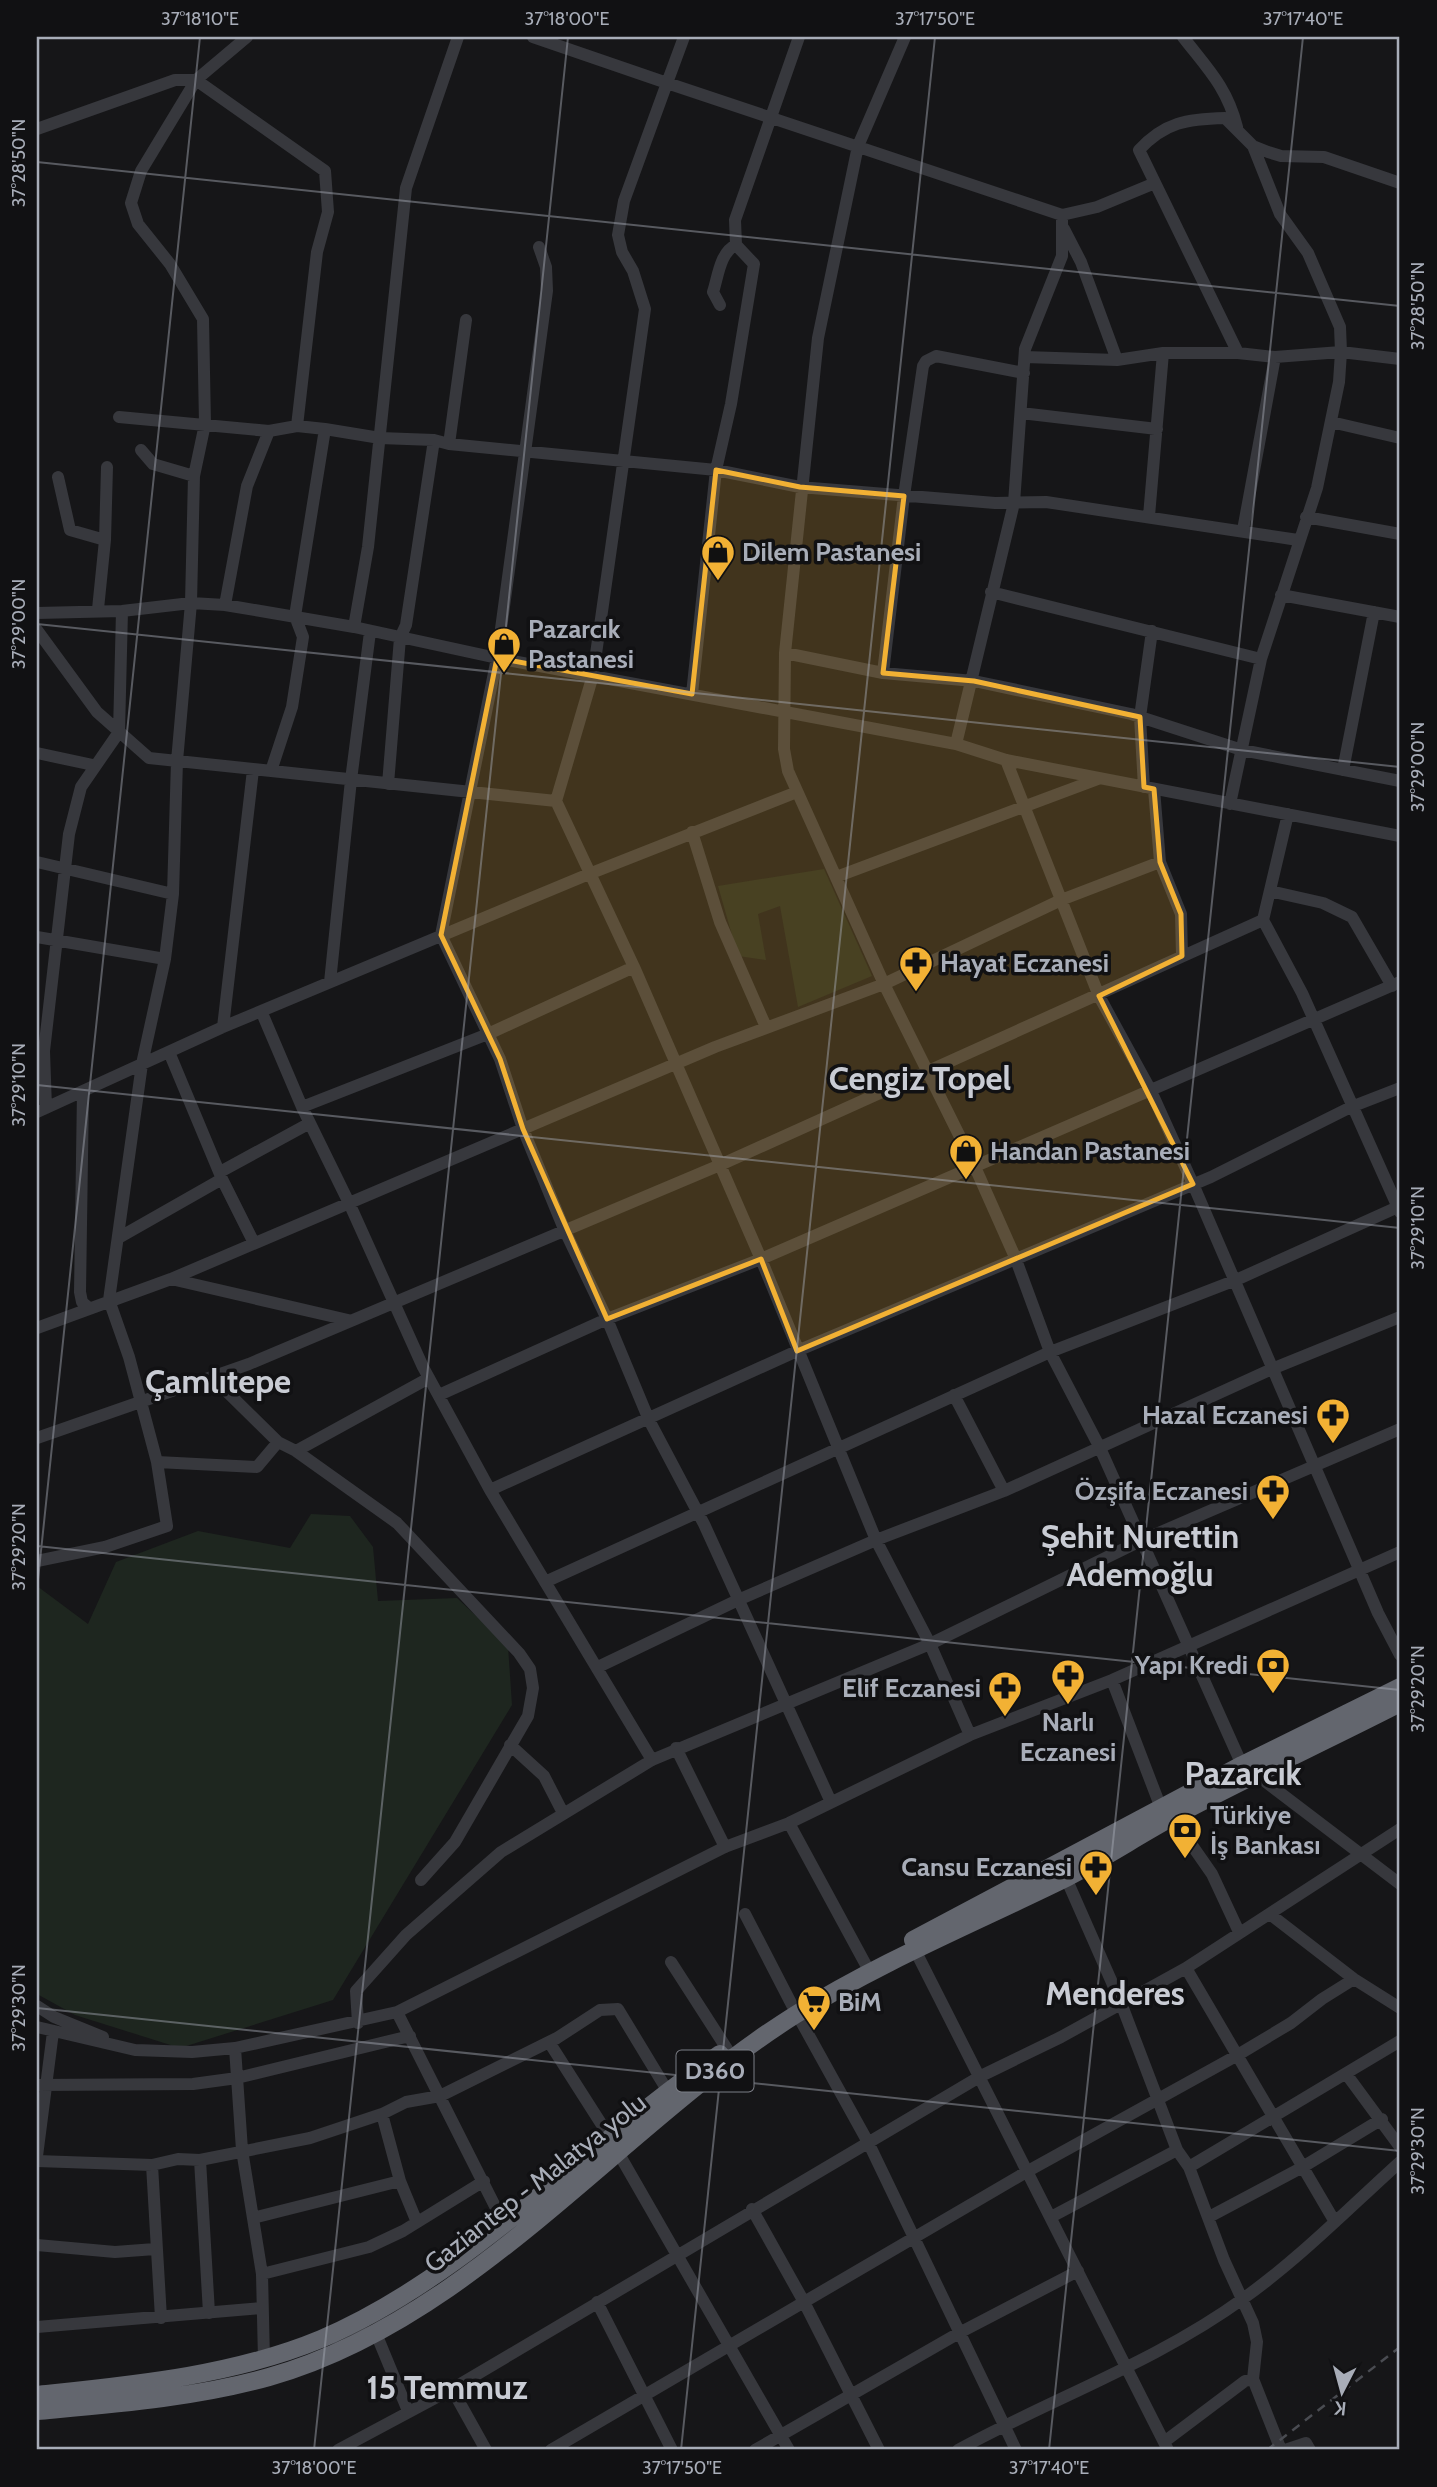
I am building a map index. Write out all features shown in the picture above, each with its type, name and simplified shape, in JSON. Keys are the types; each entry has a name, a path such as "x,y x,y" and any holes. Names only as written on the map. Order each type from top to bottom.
{"highway":[{"name":"Gaziantep - Malatya yolu","path":"37,2411 197,2393 270,2377 332,2353 375,2331 418,2308 520,2234 619,2154 719,2067 794,2009 1066,1878 1242,1765 1400,1687"},
{"name":"Gaziantep - Malatya yolu","path":"37,2395 130,2385 264,2360 322,2338 403,2296 503,2222 667,2090 727,2049 866,1965 1167,1813 1258,1776 1400,1703"}],"street":[{"path":"37,1561 106,1547 167,1527 157,1462 141,1400 109,1300 113,1254 120,1237 142,1064 165,959 173,894 177,761 191,603 194,477 205,424 203,319 170,264 138,224 131,203 141,172 195,80 247,37"},
{"path":"355,627 368,547 406,188 458,37"},
{"path":"533,37 559,41 667,83 770,115 1062,220 1156,183"},
{"path":"684,37 624,201 618,235 645,309 593,675 556,801 634,967 761,1259 876,1540 930,1644 970,1735"},
{"path":"692,694 716,470 731,404 754,264 736,245 735,220 799,37"},
{"path":"905,37 858,146 818,338 800,487 785,653 783,711 788,771 884,984 975,1167 1015,1257 1050,1352 1100,1448 1242,1765"},
{"path":"1183,37 1219,81 1231,103 1237,127"},
{"path":"37,129 175,80 195,80 325,171 328,212 317,252 297,426"},
{"path":"1230,804 1261,659 1317,488 1331,422 1341,352 1340,327 1308,253 1280,214 1253,146 1237,127 1225,118 1197,119 1163,128 1139,150 1238,353"},
{"path":"1253,146 1280,156 1324,157 1400,183"},
{"path":"956,744 974,681 991,592 1014,503 1025,357 1062,256 1062,220"},
{"path":"1062,220 1081,262 1117,360"},
{"path":"720,306 713,292 724,257 728,249 736,245"},
{"path":"539,247 546,267 547,291 527,452 497,657 442,935 500,1059 523,1129 564,1229 607,1319 649,1420 697,1512 830,1800"},
{"path":"449,444 466,320"},
{"path":"1025,357 1117,360 1163,353 1238,353 1275,357 1341,352 1400,359"},
{"path":"1149,516 1163,353"},
{"path":"883,673 904,496 926,361 936,356 1024,373"},
{"path":"1243,530 1275,357"},
{"path":"1021,413 1157,429"},
{"path":"119,417 269,431 297,426 380,438 434,440 449,444 716,470 800,487 1014,503 1046,502 1298,540"},
{"path":"1331,422 1400,438"},
{"path":"271,771 292,707 302,649 303,637 295,616 325,429"},
{"path":"225,605 247,486 269,431"},
{"path":"388,784 400,638 405,625 434,440"},
{"path":"141,450 153,464 194,477"},
{"path":"99,609 105,540 107,467"},
{"path":"58,477 70,530 105,540"},
{"path":"1306,517 1400,534"},
{"path":"991,592 1261,659"},
{"path":"1281,596 1400,617"},
{"path":"37,613 99,609 122,611 191,603 225,605 295,616 956,744 1006,760 1400,836"},
{"path":"122,611 119,732 93,765 81,787 69,834 44,1051 41,1110 223,1027 262,1013 589,874 797,792"},
{"path":"1343,770 1374,612"},
{"path":"1152,631 1140,717 1160,862 1181,914 1182,956"},
{"path":"37,632 97,712 149,758 556,801"},
{"path":"330,982 370,632"},
{"path":"785,653 883,673 974,681 1140,717 1242,750 1400,781"},
{"path":"37,753 93,765"},
{"path":"1006,760 1100,996 1151,1091 1236,1280 1378,1613 1400,1655"},
{"path":"223,1027 253,770"},
{"path":"836,877 1099,778"},
{"path":"545,1582 1050,1352 1236,1280 1399,1208 1351,1107 1315,1021 1263,920 1288,814"},
{"path":"692,832 720,922 766,1027"},
{"path":"37,862 173,894"},
{"path":"37,1328 171,1279 676,1064 766,1027 884,984 1060,900 1160,862"},
{"path":"439,1395 607,1319 761,1259 1396,984 1352,917 1324,903 1270,891"},
{"path":"37,1438 141,1400 213,1378 720,1165 1100,996 1263,920"},
{"path":"37,937 58,943 165,959"},
{"path":"302,1107 488,1034 634,967"},
{"path":"262,1013 302,1107 429,1378 490,1490 652,1760"},
{"path":"169,1052 221,1175 254,1243"},
{"path":"490,1490 797,1351 1193,1184 1351,1107 1400,1088"},
{"path":"83,1091 80,1292 82,1303 89,1308"},
{"path":"120,1237 310,1123"},
{"path":"171,1279 348,1320"},
{"path":"598,1667 738,1600 876,1540 1004,1491 1272,1369 1400,1317"},
{"path":"213,1378 278,1442 296,1451 397,1523 519,1653 530,1669 533,1688 528,1716 455,1842 421,1880"},
{"path":"296,1451 429,1378"},
{"path":"954,1395 1004,1491"},
{"path":"358,2022 356,1991 406,1935 501,1852 652,1760 930,1644 1140,1541 1400,1429"},
{"path":"157,1462 257,1467 278,1442"},
{"path":"37,2027 135,2050 192,2052 234,2048 397,2012 725,1847 789,1823 830,1800 970,1735 1112,1680 1400,1552"},
{"path":"1112,1680 1167,1813 1212,1874 1239,1932"},
{"path":"510,1745 544,1776 563,1813"},
{"path":"676,1748 725,1847"},
{"path":"1258,1776 1400,1884"},
{"path":"789,1823 866,1965"},
{"path":"338,2450 357,2446 408,2411 452,2389 752,2209 869,2144 981,2076 1061,2037 1186,1968 1363,1856 1400,1829"},
{"path":"1066,1878 1121,2003 1177,2150 1189,2167 1242,2300 1257,2342 1254,2379 1283,2450 1306,2443 1310,2450"},
{"path":"745,1914 869,2144 1016,2450"},
{"path":"1271,1915 1354,1979 1400,2008"},
{"path":"916,1952 1166,2446 1245,2381 1254,2379"},
{"path":"671,1962 727,2049"},
{"path":"1186,1968 1335,2222"},
{"path":"551,2450 1028,2171 1236,2056 1291,2023 1354,1979"},
{"path":"37,2006 54,2017 135,2050"},
{"path":"54,2032 42,2085 37,2159 152,2165 178,2159 200,2160 310,2138 382,2114 406,2102 440,2096 549,2042 600,2010 618,2009 667,2090"},
{"path":"397,2012 503,2222"},
{"path":"42,2085 193,2084 237,2078 410,2036"},
{"path":"1189,2167 1348,2075 1400,2041"},
{"path":"549,2042 609,2136"},
{"path":"234,2048 242,2150 262,2274 264,2360"},
{"path":"1348,2075 1400,2147"},
{"path":"382,2114 400,2180 416,2220"},
{"path":"1209,2217 1301,2168 1382,2119"},
{"path":"1051,2217 1177,2150"},
{"path":"619,2154 789,2450"},
{"path":"200,2160 209,2313"},
{"path":"958,2450 1004,2425 1128,2369 1242,2300 1335,2222 1400,2162"},
{"path":"152,2165 161,2318"},
{"path":"253,2218 400,2180"},
{"path":"262,2274 369,2247 403,2231 416,2220 484,2181"},
{"path":"752,2209 804,2302 879,2450"},
{"path":"37,2245 115,2252 155,2249"},
{"path":"755,2450 959,2333 1078,2271"},
{"path":"597,2302 672,2450"},
{"path":"37,2327 261,2308"},
{"path":"375,2331 408,2411"},
{"path":"452,2389 486,2450"}],"highlighted area":[{"path":"716,470 800,487 904,496 883,673 974,681 1140,717 1144,787 1154,789 1160,862 1181,914 1182,956 1099,996 1193,1184 797,1351 761,1259 607,1319 523,1129 500,1059 441,935 497,658 692,694"}],"shaded area":[{"path":"824,869 872,976 798,1007 780,906 758,914 766,960 738,956 718,886"},
{"path":"311,1514 350,1516 373,1547 378,1601 457,1598 508,1646 512,1705 333,2000 180,2048 75,2015 37,1994 37,1586 88,1624 116,1562 198,1531 290,1548"}],"railway":[{"path":"1267,2450 1400,2347"}],"place":[{"name":"Dilem Pastanesi","path":"718,582"},
{"name":"Pazarcık Pastanesi","path":"504,674"},
{"name":"Hayat Eczanesi","path":"916,993"},
{"name":"Handan Pastanesi","path":"966,1181"},
{"name":"Hazal Eczanesi","path":"1333,1445"},
{"name":"Özşifa Eczanesi","path":"1273,1521"},
{"name":"Yapı Kredi","path":"1273,1695"},
{"name":"Narlı Eczanesi","path":"1068,1706"},
{"name":"Elif Eczanesi","path":"1005,1718"},
{"name":"Türkiye İş Bankası","path":"1185,1860"},
{"name":"Cansu Eczanesi","path":"1096,1897"},
{"name":"BiM","path":"814,2032"}],"district":[{"name":"Cengiz Topel","path":"920,1078"},
{"name":"Çamlıtepe","path":"218,1381"},
{"name":"Şehit Nurettin Ademoğlu","path":"1140,1555"},
{"name":"Pazarcık","path":"1243,1773"},
{"name":"Menderes","path":"1115,1993"},
{"name":"15 Temmuz","path":"447,2387"}]}
